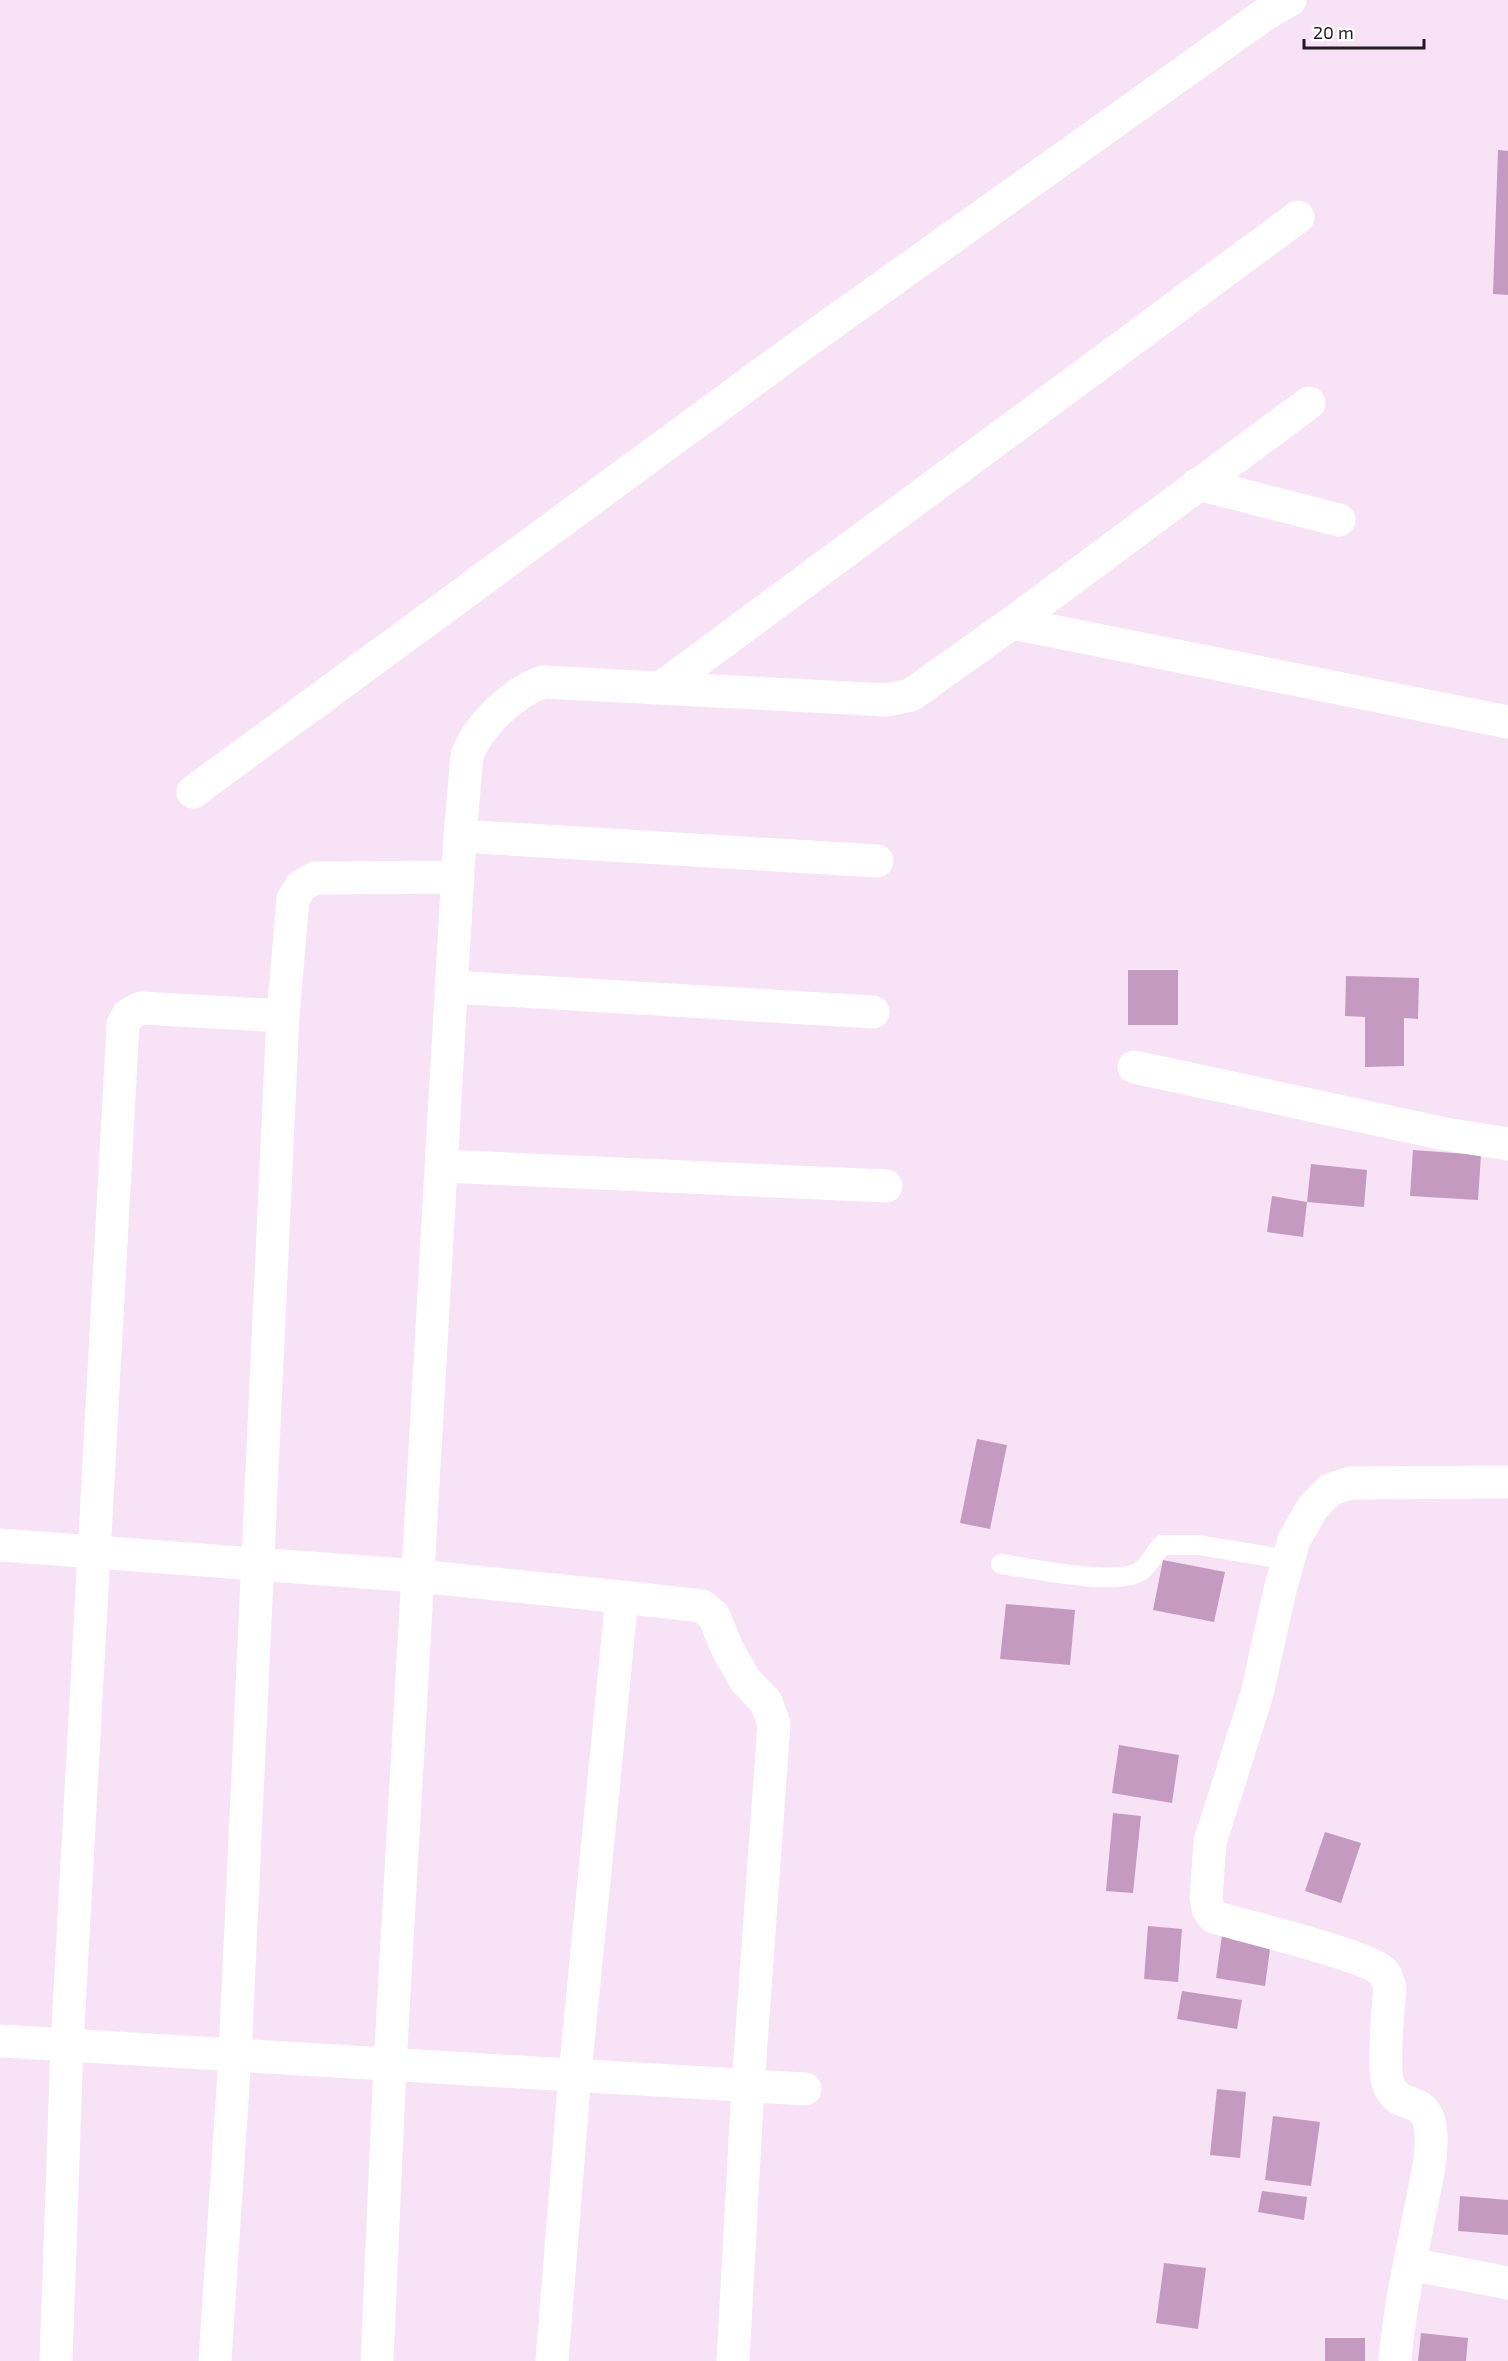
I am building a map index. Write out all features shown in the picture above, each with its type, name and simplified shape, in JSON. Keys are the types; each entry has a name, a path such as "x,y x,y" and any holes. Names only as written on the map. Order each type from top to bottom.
{"street":[{"path":"193,792 817,334 1263,15 1290,0"},
{"path":"662,687 1298,217"},
{"path":"377,2361 390,2064 460,836 467,756 471,744 488,722 524,690 543,682 895,699 911,695 1309,403"},
{"path":"1198,484 1339,520"},
{"path":"1012,623 1508,722"},
{"path":"460,836 877,861"},
{"path":"214,2361 235,2055 283,1016 293,898 302,886 315,878 458,877"},
{"path":"452,987 873,1012"},
{"path":"56,2361 67,2046 123,1025 128,1015 141,1008 283,1016"},
{"path":"1134,1067 1445,1134 1508,1144"},
{"path":"442,1166 886,1186"},
{"path":"1395,2361 1398,2324 1427,2175 1431,2137 1429,2117 1424,2109 1397,2097 1389,2084 1390,1987 1384,1974 1371,1964 1349,1955 1214,1917 1208,1909 1206,1898 1210,1842 1257,1694 1294,1540 1313,1507 1331,1489 1351,1483 1508,1482"},
{"path":"0,1545 418,1576 702,1606 714,1616 727,1647 745,1680 765,1702 774,1724 748,2085 733,2361"},
{"path":"552,2361 575,2074 622,1597"},
{"path":"0,2042 575,2074 805,2090"},
{"path":"1410,2264 1508,2283"}],"lane":[{"path":"1001,1564 1078,1576 1126,1578 1142,1570 1162,1545 1198,1545 1289,1560"}],"building":[{"path":"1498,150 1508,151 1508,295 1493,294"},
{"path":"1128,970 1178,970 1178,1025 1128,1025"},
{"path":"1346,976 1419,978 1418,1019 1404,1018 1404,1066 1365,1067 1365,1017 1345,1016"},
{"path":"1413,1150 1481,1155 1478,1200 1410,1196"},
{"path":"1311,1164 1367,1170 1364,1207 1307,1202"},
{"path":"1272,1196 1307,1202 1303,1237 1267,1232"},
{"path":"977,1439 1007,1445 990,1529 960,1523"},
{"path":"1163,1560 1225,1572 1214,1622 1153,1610"},
{"path":"1006,1604 1075,1610 1070,1665 1000,1659"},
{"path":"1119,1745 1179,1755 1172,1803 1112,1793"},
{"path":"1113,1813 1141,1816 1133,1893 1106,1891"},
{"path":"1325,1832 1361,1843 1341,1903 1305,1891"},
{"path":"1148,1926 1182,1929 1178,1982 1144,1979"},
{"path":"1222,1935 1271,1942 1265,1986 1216,1978"},
{"path":"1182,1991 1242,2000 1237,2029 1177,2019"},
{"path":"1217,2089 1246,2092 1240,2158 1210,2155"},
{"path":"1273,2116 1320,2122 1311,2186 1265,2180"},
{"path":"1262,2191 1307,2197 1304,2220 1258,2212"},
{"path":"1460,2196 1508,2200 1508,2235 1458,2231"},
{"path":"1164,2263 1206,2268 1198,2329 1156,2323"},
{"path":"1421,2333 1468,2338 1466,2361 1418,2361"},
{"path":"1325,2338 1365,2338 1365,2361 1325,2361"}]}
